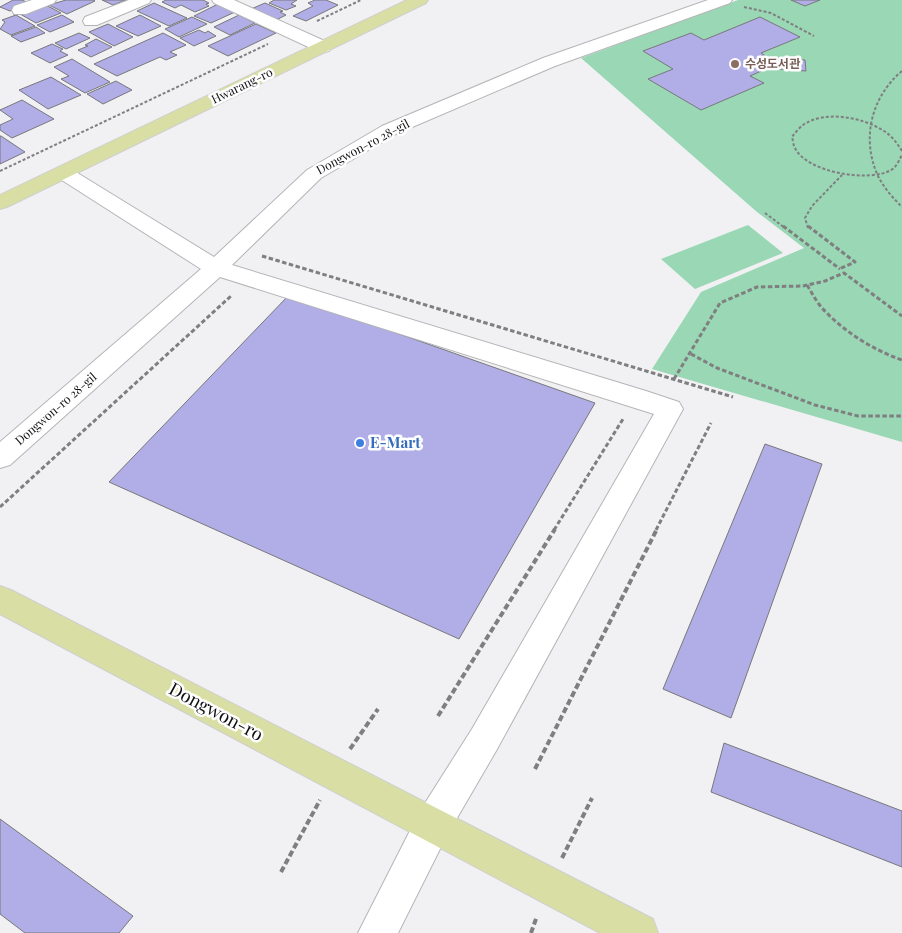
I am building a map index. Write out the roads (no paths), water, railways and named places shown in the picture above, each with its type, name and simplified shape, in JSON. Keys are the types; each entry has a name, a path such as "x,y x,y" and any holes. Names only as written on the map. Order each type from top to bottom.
{"main road":[{"name":"Hwarang-ro","path":"0,203 420,0"},
{"name":"Dongwon-ro","path":"0,599 639,933"}],"street":[{"path":"20,10 48,0"},
{"path":"91,21 143,0"},
{"path":"220,0 323,47"},
{"name":"Dongwon-ro 28-gil","path":"0,458 216,268 314,174 389,130 550,62 731,2"},
{"path":"64,173 216,268 637,398 670,410 484,740 432,824 377,933"}],"place":[{"name":"수성도서관","path":"735,64"},
{"name":"E-Mart","path":"360,443"}]}
